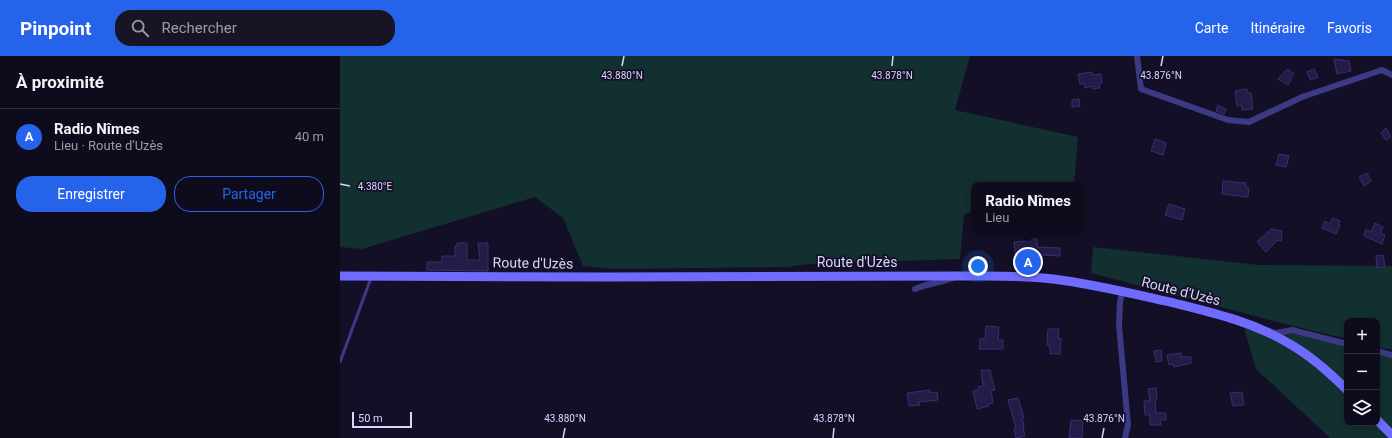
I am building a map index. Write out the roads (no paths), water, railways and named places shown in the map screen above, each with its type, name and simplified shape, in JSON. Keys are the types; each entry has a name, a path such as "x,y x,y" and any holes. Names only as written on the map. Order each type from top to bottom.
{"main road":[{"name":"Route d'Uzès","path":"340,276 1009,276 1046,278 1122,291 1216,313 1242,321 1289,343 1311,358 1344,387"},
{"path":"1380,423 1392,435"}],"street":[{"path":"1137,56 1141,89 1228,120 1242,122 1249,122 1302,97 1382,70 1392,75"},
{"path":"915,289 946,282 959,276"},
{"path":"1122,291 1119,325 1128,425 1125,438"},
{"path":"1272,334 1292,330 1344,343"},
{"path":"1380,352 1392,354"}],"lane":[{"path":"340,362 371,276"}],"place":[{"name":"Radio Nîmes","path":"1028,262"}]}
